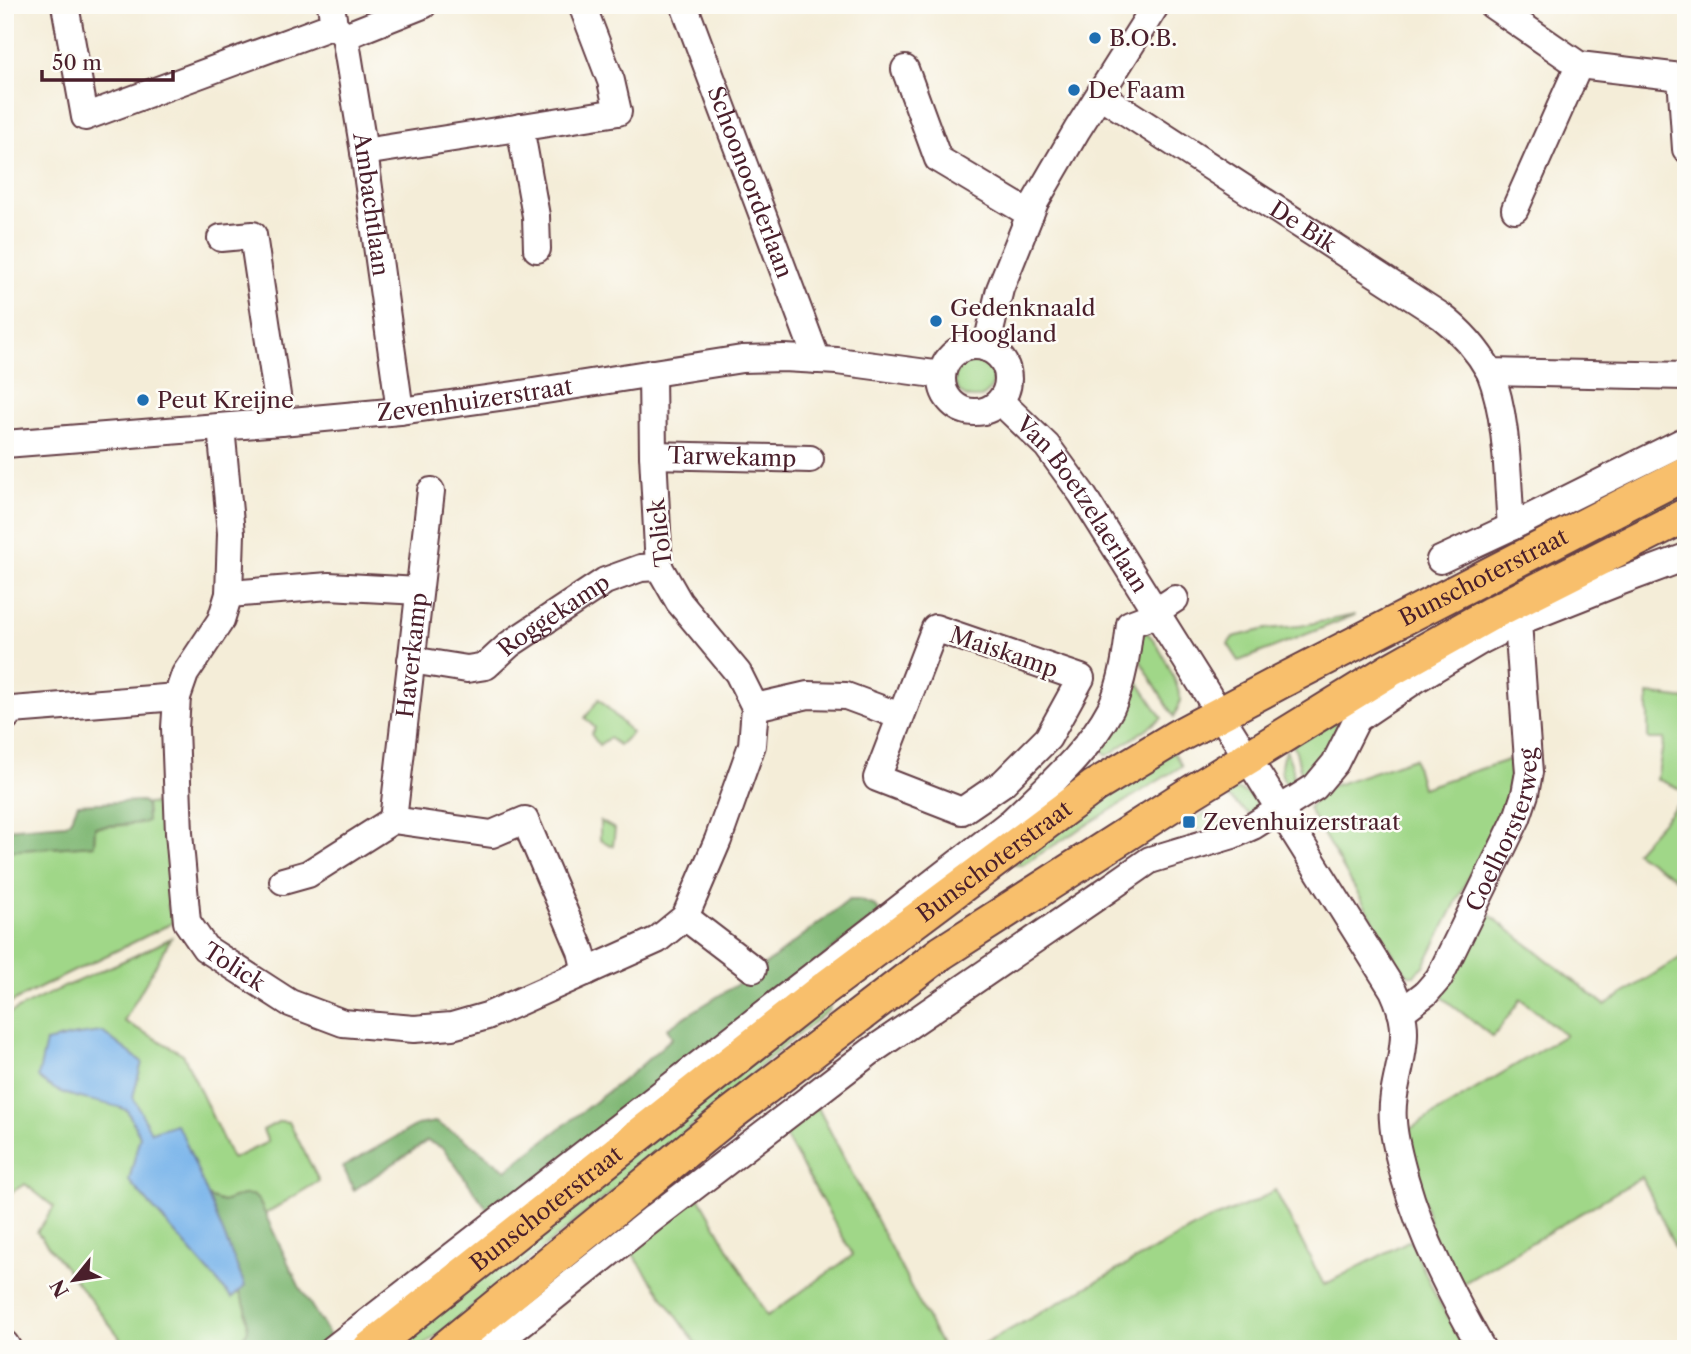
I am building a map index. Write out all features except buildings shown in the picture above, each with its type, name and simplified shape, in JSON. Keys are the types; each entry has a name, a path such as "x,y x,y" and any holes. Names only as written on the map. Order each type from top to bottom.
{"main road":[{"name":"Bunschoterstraat","path":"369,1349 821,991 1081,796 1220,713 1686,473"},
{"name":"Bunschoterstraat","path":"444,1349 731,1114 941,953 1248,757 1392,669 1481,619 1686,515"}],"street":[{"path":"65,5 85,117 337,22 423,5"},
{"path":"364,152 618,112 611,82 582,5"},
{"name":"Schoonoorderlaan","path":"684,5 817,360"},
{"path":"986,348 1000,289 1035,202 1156,5"},
{"path":"1492,5 1579,65 1683,76 1686,149"},
{"name":"Ambachtlaan","path":"337,22 364,152 400,411"},
{"path":"1515,208 1579,65"},
{"path":"905,69 938,159 1030,214"},
{"name":"De Bik","path":"1100,95 1441,316 1469,340 1481,356 1498,390 1511,527"},
{"path":"520,127 536,216 537,249"},
{"path":"221,238 253,235 281,422"},
{"path":"971,346 986,348 1000,356 1007,371 1007,387 995,406 975,413 961,410 950,402 943,389 942,375 947,361 957,351 971,346"},
{"name":"Zevenhuizerstraat","path":"5,444 400,411 742,359 858,363 942,375"},
{"path":"1490,372 1686,376"},
{"name":"Tolick","path":"221,427 231,533 229,594 221,620 186,674 177,697 175,728 179,833 187,922 205,948 290,1003 343,1023 414,1029 452,1026 487,1016 657,940 685,917 718,840 752,745 755,707 738,673 679,602 659,567 652,373"},
{"name":"Van Boetzelaerlaan","path":"1000,401 1047,446 1166,606 1220,713 1248,757"},
{"path":"1440,560 1686,440"},
{"name":"Tarwekamp","path":"653,454 810,459"},
{"name":"Haverkamp","path":"393,820 431,491"},
{"path":"489,1349 652,1219 870,1052 1122,879 1150,860 1233,835 1253,826 1315,787 1335,763 1357,719 1418,678 1518,622 1686,557"},
{"name":"Roggekamp","path":"411,660 467,669 486,666 510,644 605,581 641,569 659,567"},
{"path":"229,594 329,586 419,591"},
{"name":"Van Boetzelaerlaan","path":"1130,624 1166,606"},
{"name":"Coelhorsterweg","path":"1401,1012 1426,993 1438,978 1517,818 1525,794 1529,772 1518,622"},
{"name":"Bunschoterstraat","path":"333,1349 1012,821 1070,765 1111,707 1123,668 1130,624"},
{"name":"Maiskamp","path":"934,628 1081,678 1048,738 1003,783 962,811 877,778 900,716 934,628"},
{"path":"755,707 808,695 846,696 900,716"},
{"path":"5,718 12,710 177,697"},
{"path":"1248,757 1393,990 1404,1022 1392,1112 1399,1158 1423,1233 1482,1349"},
{"path":"283,881 308,874 393,820 492,834 525,820 581,951 586,972"},
{"path":"685,917 753,969"},
{"path":"5,1344 8,1349"}],"green space":[{"path":"974,360 987,366 993,379 987,392 974,398 961,392 955,379 961,366"},
{"path":"1686,484 1686,497 1485,597 1481,590"},
{"path":"1355,615 1239,661 1228,644 1233,637 1266,629 1299,626"},
{"path":"1146,632 1162,654 1179,694 1180,701 1174,717 1135,648 1138,637"},
{"path":"1135,677 1162,718 1107,756 1099,745 1132,678"},
{"path":"1648,694 1686,699 1686,792 1657,779 1664,739 1648,739"},
{"path":"599,699 632,733 619,745 609,738 599,745 591,734 595,728 585,718"},
{"path":"1348,706 1328,752 1303,782 1292,743"},
{"path":"1286,750 1293,769 1294,788 1287,785 1281,772"},
{"path":"1173,751 1182,766 1022,865 1014,865 1015,859"},
{"path":"1414,758 1422,788 1511,759 1506,803 1424,966 1414,975 1408,975 1400,966 1308,808 1329,787"},
{"path":"1235,789 1252,797 1257,803 1258,813 1250,815 1225,795"},
{"path":"1686,795 1686,888 1635,852"},
{"path":"142,801 146,804 147,821 95,827 94,845 5,851 5,829 66,824 78,804"},
{"path":"169,803 171,898 167,905 174,922 5,1006 5,851 94,845 95,827 147,820 146,804"},
{"path":"1207,812 1213,820 1219,817 1228,831 1188,830 1186,826"},
{"path":"600,821 615,829 613,846 600,840"},
{"path":"849,900 876,906 880,913 491,1214 443,1148 427,1141 354,1190 343,1167 417,1125 435,1122 463,1138 506,1170 636,1070 672,1038 667,1028 752,975"},
{"path":"1481,908 1605,1005 1686,954 1686,1271 1642,1177 1457,1287 1435,1243 1405,1132 1565,1035 1521,999 1493,1037 1438,994"},
{"path":"171,938 124,1021 183,1054 232,1159 268,1142 263,1130 280,1121 289,1122 319,1181 265,1214 259,1201 242,1195 223,1202 208,1197 184,1138 151,1133 133,1097 142,1062 102,1032 46,1042 116,1106 127,1110 140,1136 129,1181 232,1298 239,1291 246,1308 248,1330 230,1349 125,1349 118,1335 37,1232 54,1207 25,1184 5,1196 5,1016"},
{"path":"830,1005 829,1010 702,1118 420,1349 386,1349 790,1028"},
{"path":"814,1100 943,1349 700,1349 627,1246 697,1193 767,1316 853,1255 780,1127"},
{"path":"1275,1190 1324,1285 1410,1240 1465,1349 975,1349 1204,1222 1256,1201"},
{"path":"242,1195 253,1195 259,1201 299,1286 330,1336 314,1349 230,1349 248,1330 246,1308 239,1291 245,1286 208,1197 223,1202"}],"water":[{"path":"102,1032 142,1062 133,1097 151,1132 176,1124 184,1138 245,1286 232,1298 129,1181 140,1136 127,1110 58,1091 38,1077 46,1042"}],"place":[{"name":"B.O.B.","path":"1095,38"},
{"name":"De Faam","path":"1074,90"},
{"name":"Gedenknaald Hoogland","path":"936,321"},
{"name":"Peut Kreijne","path":"143,400"},
{"name":"Zevenhuizerstraat","path":"1189,822"}]}
